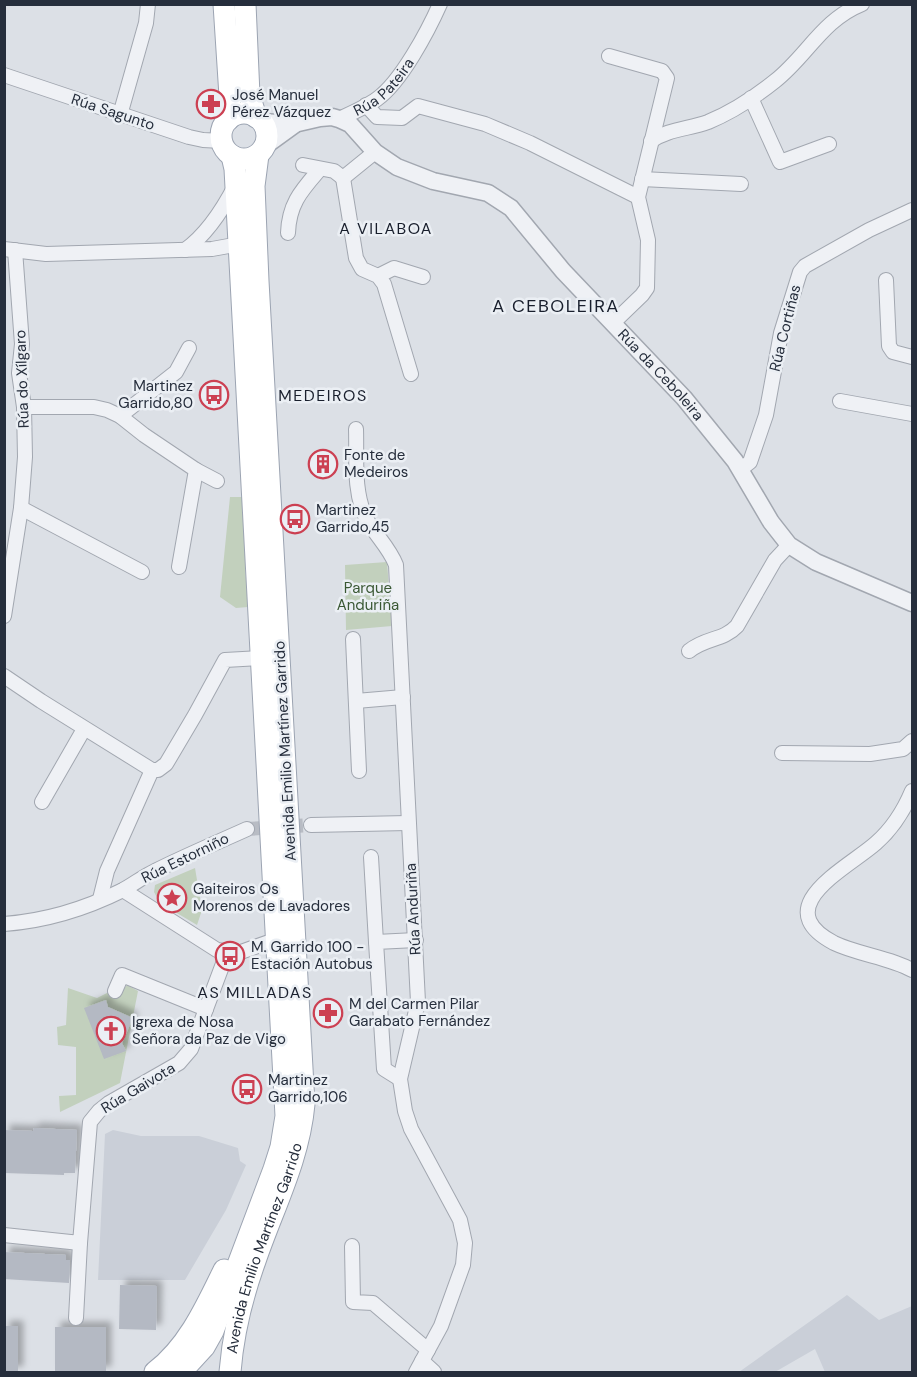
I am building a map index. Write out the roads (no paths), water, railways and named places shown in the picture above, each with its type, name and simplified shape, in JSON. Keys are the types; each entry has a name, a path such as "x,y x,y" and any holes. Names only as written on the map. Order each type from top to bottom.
{"main road":[{"path":"224,4 230,96 228,120 222,134 227,149 245,159 262,150 267,131 249,95 245,4"},
{"path":"228,120 241,114 259,119"},
{"name":"Avenida Emilio Martínez Garrido","path":"227,149 236,184 235,249 261,658 285,936 303,1081 302,1126 294,1161 255,1260 238,1312 230,1372"},
{"name":"Avenida Emilio Martínez Garrido","path":"262,150 254,176 285,936 286,1098"},
{"path":"155,1372 176,1352 192,1330 224,1270 270,1159 286,1098"},
{"path":"181,1372 204,1347 213,1331 245,1250 281,1147 286,1116 286,1098"}],"street":[{"path":"120,115 146,22 148,4"},
{"name":"Rúa Pateira","path":"259,119 294,124 320,118 339,119 377,99 393,84 431,24 440,4"},
{"path":"651,141 661,134 707,122 751,98 778,79 833,20 850,7 862,4"},
{"path":"609,56 662,71 667,78 638,197 648,240 647,288 614,322"},
{"name":"Rúa Sagunto","path":"4,75 227,149"},
{"path":"751,98 780,162 829,144"},
{"path":"366,105 377,117 402,118 418,106 485,124 530,143 638,197"},
{"name":"Rúa da Ceboleira","path":"339,119 350,124 375,152 397,167 421,177 488,193 511,208 563,271 684,398 741,469 771,522 789,544 816,562 912,603"},
{"name":"Rúa Pateira","path":"262,150 294,124"},
{"path":"343,178 375,152"},
{"path":"303,165 334,171 343,178 356,258 362,268 378,276 384,284 411,374"},
{"path":"288,233 289,219 296,197 320,169"},
{"path":"642,179 741,184"},
{"path":"184,250 202,235 227,202 236,184"},
{"name":"Rúa Cortiñas","path":"741,469 750,462 763,424 781,333 800,272 805,266 869,230 912,210"},
{"path":"10,250 46,254 235,249 256,220"},
{"name":"Rúa do Xílgaro","path":"4,616 9,554 21,508 25,457 24,407 19,373 22,344 10,250"},
{"path":"378,276 394,268 423,278"},
{"path":"886,280 889,346 893,352 912,357"},
{"path":"120,416 176,372 189,348"},
{"path":"840,400 912,414"},
{"path":"24,407 94,407 120,416 144,435 217,482"},
{"name":"Rúa Anduriña","path":"356,429 357,483 366,517 392,554 396,566 418,1002 400,1078 405,1111 411,1129 460,1220 465,1243 463,1265 441,1326 422,1361"},
{"path":"179,567 196,470"},
{"path":"21,508 142,572"},
{"path":"689,651 700,642 730,634 737,626 775,560 789,544"},
{"path":"353,639 359,771"},
{"path":"4,676 84,729 152,770 158,770 166,764 225,660 261,658"},
{"path":"356,701 403,698"},
{"path":"42,802 84,729"},
{"path":"782,753 870,754 903,749 912,741"},
{"path":"100,899 107,871 152,770"},
{"path":"912,791 894,823 877,843 830,877 818,890 809,903 808,918 816,929 834,942 912,970"},
{"path":"311,825 408,823"},
{"name":"Rúa Estorniño","path":"4,924 27,922 100,899 123,890 154,871 247,829"},
{"path":"371,856 384,1069 400,1078"},
{"name":"Rúa Estorniño","path":"123,890 217,950 227,953"},
{"path":"227,953 246,952 285,936"},
{"path":"376,942 416,940"},
{"name":"Rúa Gaivota","path":"76,1318 88,1136 94,1116 109,1103 186,1057 227,953"},
{"path":"115,991 122,975 206,1009"},
{"path":"4,1235 80,1243"},
{"path":"352,1246 353,1302 373,1303 434,1372"}],"tunnel":[{"path":"247,829 311,825"}],"place":[{"name":"José Manuel Pérez Vázquez","path":"211,104"},
{"name":"Martinez Garrido,80","path":"214,395"},
{"name":"Fonte de Medeiros","path":"323,464"},
{"name":"Martinez Garrido,45","path":"295,519"},
{"name":"Gaiteiros Os Morenos de Lavadores","path":"172,898"},
{"name":"M. Garrido 100 - Estación Autobus","path":"230,956"},
{"name":"M del Carmen Pilar Garabato Fernández","path":"328,1013"},
{"name":"Igrexa de Nosa Señora da Paz de Vigo","path":"111,1031"},
{"name":"Martinez Garrido,106","path":"247,1089"}],"district":[{"name":"A VILABOA","path":"386,228"},
{"name":"A CEBOLEIRA","path":"556,306"},
{"name":"MEDEIROS","path":"323,395"},
{"name":"AS MILLADAS","path":"255,992"}],"park label":[{"name":"Parque Anduriña","path":"368,596"}]}
